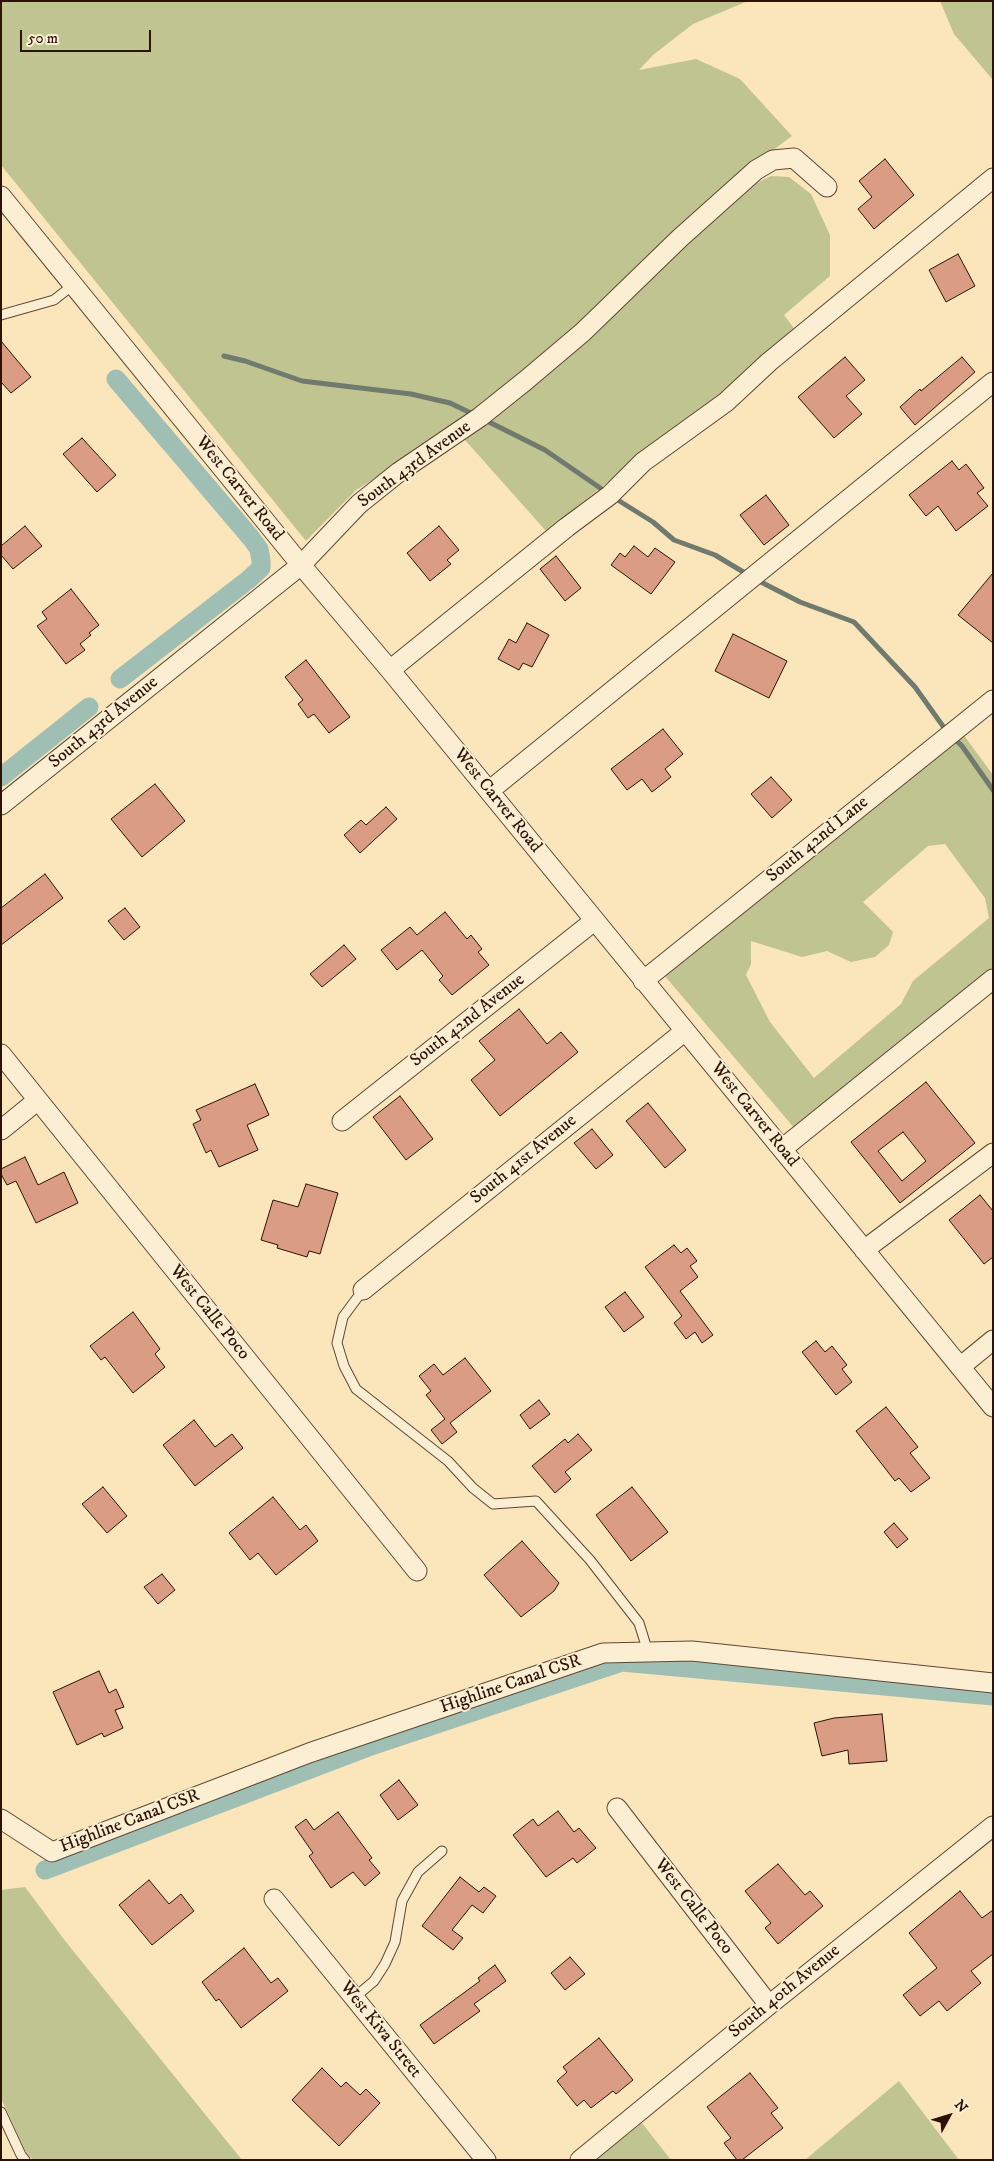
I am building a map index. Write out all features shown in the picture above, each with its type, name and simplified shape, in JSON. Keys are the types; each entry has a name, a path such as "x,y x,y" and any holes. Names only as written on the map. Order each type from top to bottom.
{"street":[{"name":"South 43rd Avenue","path":"1,805 301,565 359,504 399,472 480,417 583,332 680,238 756,170 773,160 794,158 827,187"},
{"path":"390,670 567,527 610,495 643,462 726,402 769,362 993,178"},
{"name":"West Carver Road","path":"1,196 301,565 390,670 993,1407"},
{"path":"489,791 993,382"},
{"name":"South 42nd Lane","path":"643,981 993,700"},
{"name":"South 42nd Avenue","path":"342,1120 594,921"},
{"path":"782,1149 993,979"},
{"name":"South 41st Avenue","path":"363,1290 685,1031"},
{"name":"West Calle Poco","path":"1,1054 417,1571"},
{"path":"1,1130 38,1100"},
{"path":"864,1250 993,1153"},
{"path":"960,1366 993,1340"},
{"name":"Highline Canal CSR","path":"1,1819 52,1852 309,1753 477,1697 541,1672 603,1653 692,1651 993,1683"},
{"name":"West Calle Poco","path":"618,1808 769,2005"},
{"name":"South 40th Avenue","path":"580,2160 769,2005 990,1835"},
{"name":"West Kiva Street","path":"274,1899 486,2160"}],"lane":[{"path":"1,315 54,300 74,285"},
{"path":"363,1290 343,1317 337,1343 344,1366 356,1389 448,1461 473,1488 493,1504 536,1501 590,1560 639,1623 648,1652"},
{"path":"354,1998 374,1981 385,1964 395,1942 402,1901 418,1872 442,1850"},
{"path":"1,2112 25,2160"}],"green space":[{"path":"1,1 748,1 693,24 653,55 639,70 696,59 740,79 792,136 736,178 568,335 450,432 356,490 306,541 1,165"},
{"path":"940,1 993,1 993,80 954,34"},
{"path":"771,176 789,177 811,194 830,235 830,276 784,315 796,331 709,406 628,466 546,531 465,440 591,338 743,190"},
{"path":"963,734 993,775 993,971 796,1130 664,975","holes":["945,844 985,898 989,918 913,981 901,1004 814,1078 770,1022 746,975 751,964 751,941 802,957 827,951 851,962 875,957 889,945 893,932 863,902 928,846"]},
{"path":"25,1887 66,1942 242,2160 33,2160 24,2149 1,2098 1,1890"},
{"path":"899,2081 959,2160 805,2160"},
{"path":"642,2123 671,2160 596,2160"}],"building":[{"path":"885,159 914,195 874,229 858,209 872,197 859,181"},
{"path":"958,254 975,286 946,302 929,270"},
{"path":"1,341 31,377 11,393 1,382"},
{"path":"845,357 865,380 846,396 862,414 834,438 798,397"},
{"path":"962,357 975,372 915,425 900,407"},
{"path":"82,438 116,475 97,492 63,454"},
{"path":"952,461 959,470 966,464 984,488 977,493 988,506 956,531 938,506 926,516 909,495"},
{"path":"766,495 789,525 764,545 740,515"},
{"path":"25,526 42,546 13,569 1,555 1,546"},
{"path":"439,526 459,550 447,560 451,564 430,581 407,553"},
{"path":"634,546 648,557 655,548 675,562 651,594 611,565 620,553 625,557"},
{"path":"556,556 581,588 565,601 540,569"},
{"path":"993,573 993,643 958,615"},
{"path":"71,589 99,625 80,644 85,650 66,664 37,626 47,619 42,612"},
{"path":"527,623 549,635 532,667 523,663 519,670 498,659 509,639 516,643"},
{"path":"733,634 787,661 769,698 715,671"},
{"path":"306,660 350,717 329,733 314,714 308,718 298,704 303,700 285,677"},
{"path":"663,729 683,754 665,769 671,777 652,792 642,779 627,790 611,769"},
{"path":"771,777 792,800 772,818 751,794"},
{"path":"155,784 185,821 142,857 111,819"},
{"path":"386,807 397,819 360,853 344,835 361,820 366,825"},
{"path":"45,874 63,898 1,945 1,908"},
{"path":"125,908 140,927 124,940 108,921"},
{"path":"445,912 467,939 471,935 482,949 478,952 489,965 452,995 439,980 443,976 422,950 397,970 381,950 410,927 417,935"},
{"path":"344,945 356,959 322,987 310,974"},
{"path":"519,1009 547,1044 561,1032 578,1052 500,1116 471,1080 495,1060 479,1041"},
{"path":"926,1082 975,1143 900,1203 851,1142","holes":["903,1132 926,1161 902,1181 878,1151"]},
{"path":"255,1084 269,1115 247,1125 258,1150 219,1167 211,1150 206,1153 193,1124 201,1120 196,1110"},
{"path":"400,1096 433,1139 406,1160 373,1117"},
{"path":"648,1103 686,1150 665,1168 626,1121"},
{"path":"592,1129 613,1155 596,1169 574,1143"},
{"path":"25,1157 38,1185 64,1172 78,1203 36,1223 16,1181 7,1185 1,1174 1,1169"},
{"path":"306,1184 338,1193 320,1254 309,1251 307,1257 277,1248 278,1245 261,1240 273,1200 298,1207"},
{"path":"980,1195 993,1211 993,1257 984,1264 949,1220"},
{"path":"674,1245 681,1253 687,1248 697,1261 690,1266 698,1277 680,1291 713,1335 702,1343 695,1332 686,1339 674,1323 682,1316 645,1267"},
{"path":"625,1292 644,1317 624,1332 605,1307"},
{"path":"133,1312 160,1349 155,1354 165,1367 133,1393 105,1357 101,1360 90,1346"},
{"path":"816,1341 825,1352 832,1346 847,1365 842,1369 852,1382 836,1395 802,1352"},
{"path":"465,1358 491,1391 450,1423 457,1432 442,1444 431,1430 445,1419 426,1395 431,1391 419,1376 434,1364 443,1375"},
{"path":"539,1400 550,1414 530,1429 520,1415"},
{"path":"886,1407 918,1447 910,1453 930,1478 911,1492 899,1478 895,1481 856,1431"},
{"path":"194,1420 215,1447 232,1434 243,1448 195,1486 163,1445"},
{"path":"578,1434 592,1450 565,1472 571,1479 555,1493 532,1466 565,1439 568,1443"},
{"path":"103,1487 127,1516 107,1533 82,1504"},
{"path":"632,1487 668,1532 631,1561 596,1515"},
{"path":"273,1497 300,1530 306,1525 318,1541 276,1575 258,1553 250,1560 229,1533"},
{"path":"894,1523 908,1539 897,1548 884,1532"},
{"path":"522,1541 559,1583 554,1591 521,1617 484,1575"},
{"path":"162,1574 175,1590 158,1604 144,1587"},
{"path":"99,1671 109,1693 116,1689 124,1707 115,1710 123,1728 104,1737 102,1733 77,1745 53,1692"},
{"path":"882,1714 887,1761 849,1764 848,1750 822,1756 814,1723 834,1718"},
{"path":"399,1780 418,1805 398,1820 380,1795"},
{"path":"558,1811 574,1832 579,1828 596,1848 577,1863 573,1858 546,1877 513,1835 533,1819 538,1826"},
{"path":"338,1812 372,1858 369,1860 380,1873 365,1886 353,1872 331,1888 309,1856 313,1853 295,1827 306,1819 314,1830"},
{"path":"778,1864 805,1895 810,1891 823,1906 778,1944 765,1928 771,1923 745,1891"},
{"path":"460,1877 479,1892 484,1887 496,1896 483,1913 472,1905 452,1930 463,1938 453,1950 422,1926"},
{"path":"149,1880 169,1904 181,1894 194,1911 152,1945 119,1905"},
{"path":"960,1891 982,1918 993,1910 993,1954 971,1971 981,1983 947,2011 939,2001 920,2016 903,1995 937,1968 909,1933"},
{"path":"244,1948 271,1983 278,1978 288,1991 241,2028 219,1999 216,2001 202,1982"},
{"path":"570,1957 585,1974 565,1990 551,1973"},
{"path":"495,1965 506,1981 474,2004 480,2011 434,2044 420,2025 480,1981 478,1978"},
{"path":"599,2038 633,2080 616,2094 613,2091 591,2108 584,2100 577,2106 557,2081 567,2072 563,2067"},
{"path":"322,2068 341,2087 346,2082 360,2095 366,2089 380,2103 339,2146 292,2100"},
{"path":"750,2073 778,2108 771,2113 783,2128 742,2160 737,2160 724,2143 731,2138 707,2107"}],"waterway":[{"path":"224,356 245,361 302,381 411,394 450,403 475,415"},
{"path":"116,379 251,538 259,549 261,560 261,568 248,580 120,679"},
{"path":"485,420 545,450 606,492"},
{"path":"613,497 653,522 674,540 715,555 750,576"},
{"path":"757,580 800,602 854,622 915,687 945,729 962,746 993,790"},
{"path":"1,777 89,707"},
{"path":"45,1870 368,1747 622,1662 993,1696"}]}
